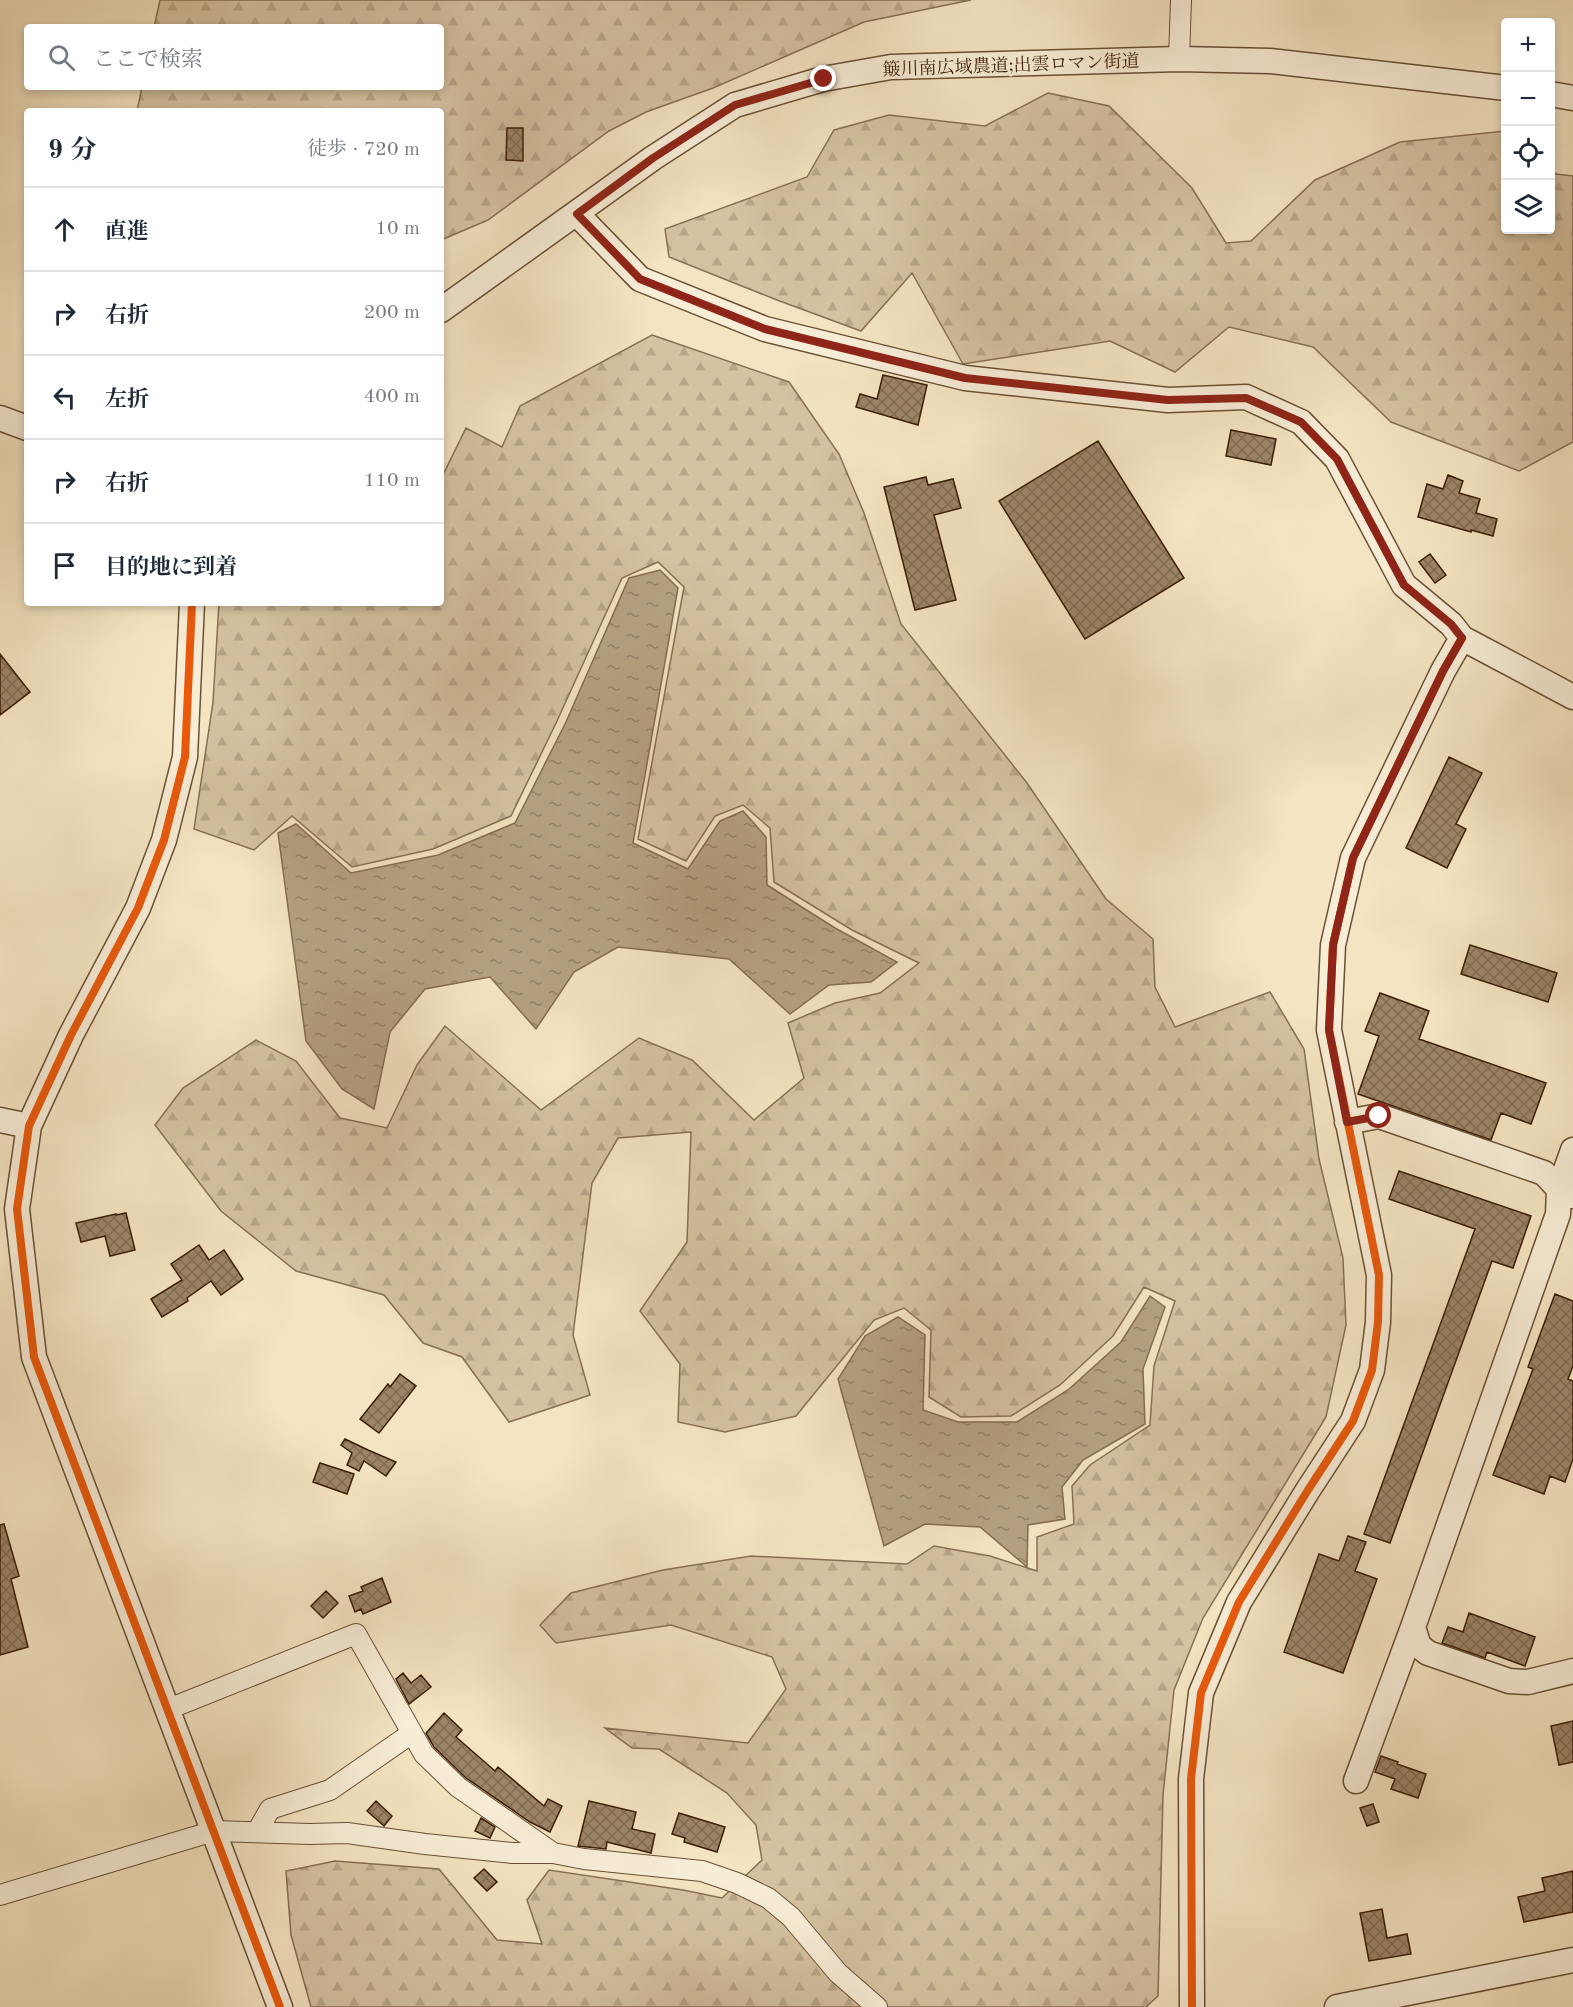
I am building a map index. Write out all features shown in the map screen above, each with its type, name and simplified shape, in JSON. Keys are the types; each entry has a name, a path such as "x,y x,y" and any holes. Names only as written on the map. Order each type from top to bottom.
{"street":[{"path":"1179,59 1180,0"},
{"name":"簸川南広域農道;出雲ロマン街道","path":"444,308 653,158 735,105 824,79 891,67 1179,59 1270,61 1501,87"},
{"path":"1555,95 1573,98"},
{"path":"577,214 640,279 765,329 965,378 1168,400 1246,398 1301,422 1337,459 1404,585 1451,624 1462,638 1573,697"},
{"path":"0,418 24,427"},
{"path":"192,606 185,757 164,840 138,908 71,1035 29,1126 17,1209 34,1357 280,2007"},
{"path":"1192,2007 1191,1779 1201,1693 1239,1602 1353,1421 1372,1370 1378,1322 1380,1275 1329,1030 1333,945 1353,858 1443,671 1462,638"},
{"path":"1347,1122 1379,1116 1544,1173 1566,1193"},
{"path":"0,1120 29,1126"},
{"path":"1356,1781 1413,1627 1566,1193 1573,1150"},
{"path":"1413,1627 1419,1646 1428,1653 1509,1681 1528,1682 1573,1671"},
{"path":"166,1710 356,1634 424,1754 458,1787 553,1853"},
{"path":"257,1832 270,1809 330,1790 412,1734"},
{"path":"0,1895 214,1831 347,1833 512,1853 553,1853 584,1859 702,1870 768,1898 790,1917 838,1973 878,2007"},
{"path":"1337,2007 1573,1960"}],"green space":[{"path":"160,0 971,0 864,22 713,88 646,112 609,131 488,220 444,239 444,108 138,108 141,90 444,90 444,24 155,24"},
{"path":"1048,93 1109,106 1192,188 1226,243 1251,241 1315,180 1400,142 1501,131 1501,234 1555,234 1555,173 1573,176 1573,442 1519,471 1391,422 1313,347 1229,327 1175,372 1110,341 963,364 912,273 861,331 669,257 665,229 807,177 834,130 889,115 985,126"},
{"path":"652,335 789,382 839,454 864,513 901,624 1027,783 1106,899 1153,939 1155,987 1175,1027 1270,992 1304,1049 1319,1159 1343,1258 1346,1325 1326,1417 1203,1618 1174,1690 1163,1795 1158,1996 1146,2007 311,2007 291,1935 286,1871 335,1861 439,1869 497,1940 542,1944 527,1900 549,1870 722,1898 762,1860 756,1825 727,1793 659,1749 632,1748 605,1728 748,1743 786,1689 772,1657 671,1625 556,1643 540,1625 571,1593 663,1570 751,1556 907,1564 934,1546 990,1556 1037,1571 1037,1537 1074,1524 1072,1486 1090,1465 1150,1425 1154,1366 1175,1301 1144,1287 1113,1336 1060,1385 1011,1416 961,1417 929,1397 931,1330 904,1308 874,1320 796,1416 725,1432 678,1422 680,1364 640,1311 687,1242 691,1132 618,1138 592,1183 573,1335 590,1395 509,1422 462,1357 423,1343 384,1295 296,1271 221,1211 155,1125 183,1088 256,1040 296,1061 340,1118 387,1128 417,1065 445,1026 541,1110 639,1038 692,1060 754,1120 804,1078 788,1023 835,1003 880,993 919,963 852,930 774,882 770,828 743,805 715,816 686,861 638,839 684,587 658,562 622,578 511,816 433,849 352,867 292,816 254,850 194,829 213,702 219,606 444,606 444,473 466,428 502,447 520,406"}],"water":[{"path":"660,570 678,588 633,843 688,869 720,821 743,811 766,837 767,885 835,928 897,962 871,982 829,985 790,1014 729,959 618,947 574,972 536,1029 490,977 425,989 390,1032 374,1109 342,1089 306,1041 278,833 296,824 351,873 438,855 515,823 566,722 629,578"},
{"path":"1150,1296 1165,1307 1143,1369 1145,1424 1083,1460 1062,1487 1065,1519 1028,1525 1027,1567 980,1527 925,1524 884,1546 838,1379 865,1336 898,1317 925,1335 923,1410 958,1422 1017,1422 1068,1390 1121,1342"}],"building":[{"path":"507,128 523,128 523,161 506,160"},
{"path":"883,375 927,385 918,425 856,407 860,394 877,399"},
{"path":"1231,430 1276,439 1271,465 1226,456"},
{"path":"1098,441 1184,578 1085,639 999,501"},
{"path":"1448,475 1463,481 1459,493 1480,499 1476,513 1497,519 1493,536 1418,517 1427,484 1443,489"},
{"path":"926,477 928,485 953,479 961,508 934,515 956,600 915,610 884,487"},
{"path":"1430,554 1446,575 1435,583 1419,562"},
{"path":"0,654 30,692 0,715"},
{"path":"1449,757 1482,773 1456,824 1466,829 1447,868 1406,848"},
{"path":"1470,945 1557,973 1548,1002 1461,974"},
{"path":"1380,993 1429,1011 1419,1039 1546,1083 1531,1124 1501,1113 1491,1140 1358,1094 1379,1036 1365,1031"},
{"path":"1399,1171 1531,1216 1513,1268 1492,1261 1390,1543 1364,1534 1475,1229 1389,1199"},
{"path":"126,1213 135,1250 110,1256 105,1236 81,1242 76,1223"},
{"path":"199,1245 209,1260 224,1250 243,1279 221,1295 211,1281 187,1298 188,1301 162,1317 151,1299 182,1280 171,1264"},
{"path":"1555,1294 1573,1301 1573,1366 1568,1379 1573,1381 1573,1459 1565,1482 1550,1476 1544,1494 1493,1475 1533,1369 1528,1367"},
{"path":"400,1374 416,1386 379,1433 360,1419 388,1384 390,1387"},
{"path":"345,1439 396,1462 386,1476 364,1461 359,1471 347,1465 352,1453 341,1445"},
{"path":"320,1463 354,1474 347,1494 313,1482"},
{"path":"4,1524 19,1576 11,1579 28,1647 0,1655 0,1525"},
{"path":"1348,1536 1366,1542 1355,1571 1377,1579 1343,1673 1284,1652 1319,1554 1339,1561"},
{"path":"382,1578 391,1602 363,1614 361,1609 355,1612 349,1596 363,1591 361,1587"},
{"path":"326,1591 338,1603 323,1618 311,1606"},
{"path":"1469,1613 1535,1637 1525,1666 1487,1652 1485,1658 1442,1643 1448,1627 1463,1632"},
{"path":"403,1673 411,1683 421,1675 431,1687 409,1704 396,1679"},
{"path":"444,1713 462,1730 456,1737 495,1771 498,1767 544,1806 548,1799 562,1806 550,1832 530,1822 466,1778 434,1747 426,1733"},
{"path":"1573,1721 1573,1762 1559,1765 1551,1726"},
{"path":"1381,1756 1426,1774 1418,1798 1391,1789 1395,1779 1375,1772"},
{"path":"376,1801 392,1816 384,1826 367,1811"},
{"path":"589,1801 636,1812 632,1829 655,1834 651,1853 607,1842 606,1849 578,1846"},
{"path":"1373,1804 1379,1822 1367,1826 1360,1808"},
{"path":"679,1813 725,1827 717,1852 684,1842 685,1838 672,1834"},
{"path":"481,1818 495,1827 490,1838 475,1831"},
{"path":"484,1869 497,1882 487,1891 474,1878"},
{"path":"1573,1871 1573,1912 1524,1922 1518,1897 1545,1891 1542,1878"},
{"path":"1382,1909 1387,1938 1407,1934 1411,1954 1369,1961 1360,1913"}],"cycle path":[{"path":"192,606 185,757 164,840 138,908 71,1035 29,1126 17,1209 34,1357 280,2007"},
{"path":"1192,2007 1191,1779 1201,1693 1239,1602 1353,1421 1372,1370 1378,1322 1379,1275 1329,1030 1333,945 1353,858 1443,671 1462,638"}],"route":[{"path":"824,79 735,105 653,158 577,214 640,279 765,329 965,378 1168,400 1246,398 1301,422 1337,459 1404,585 1451,624 1462,638 1443,671 1353,858 1333,945 1329,1030 1347,1122 1379,1116"}]}
